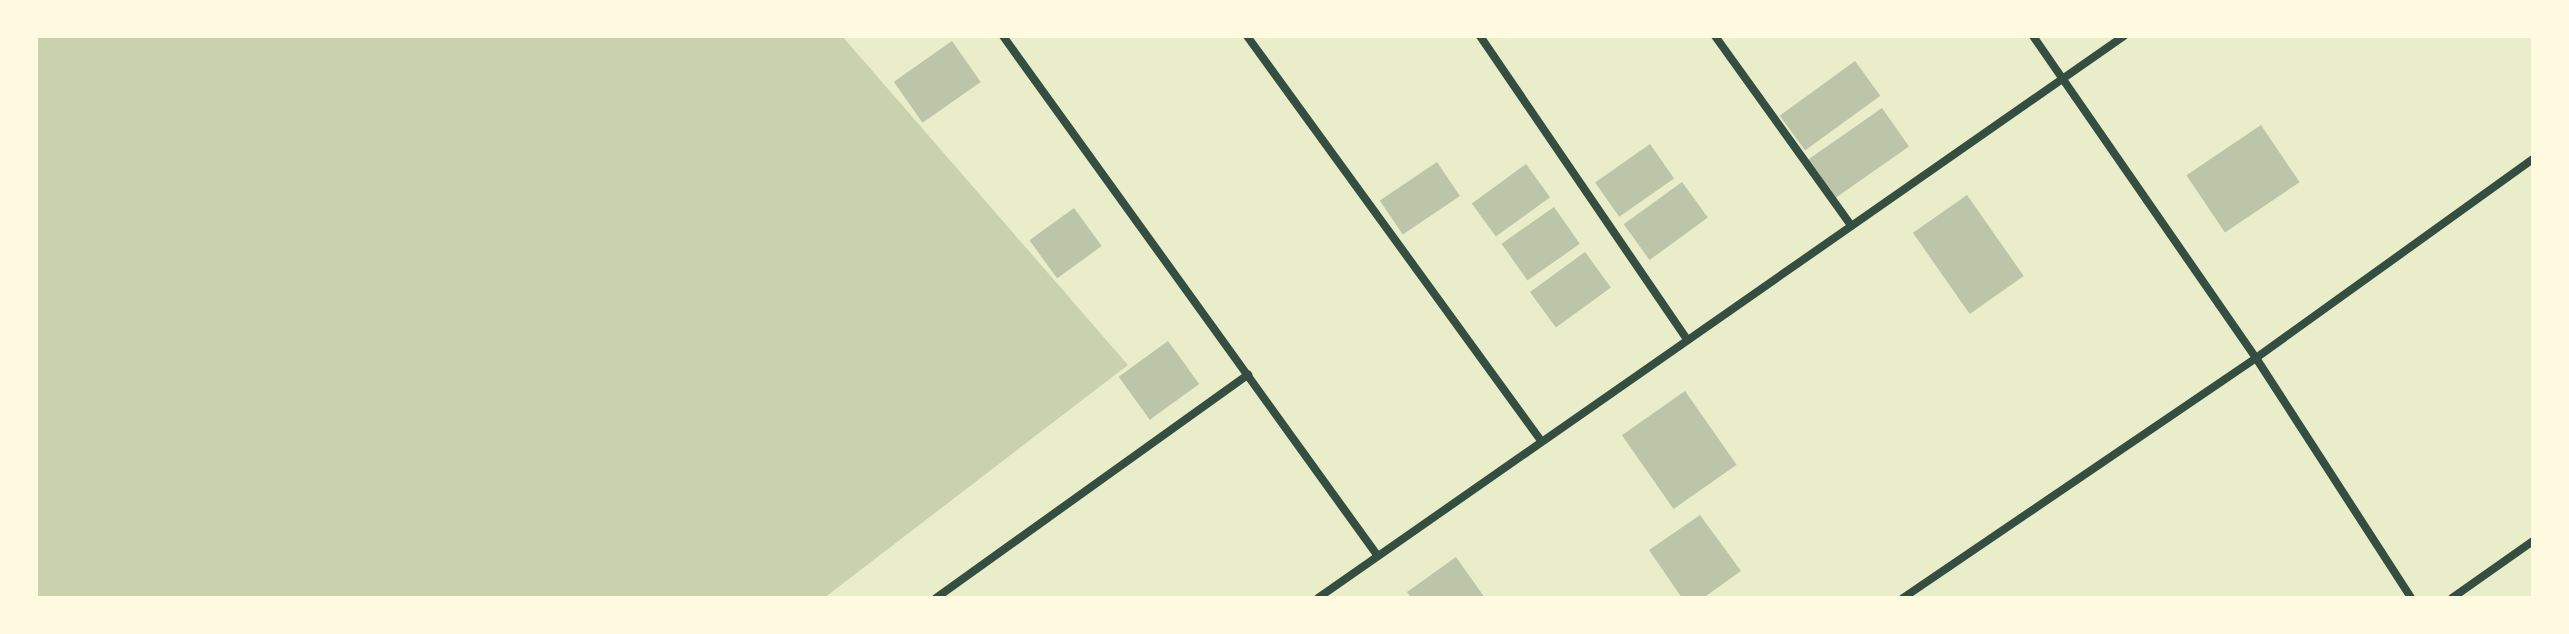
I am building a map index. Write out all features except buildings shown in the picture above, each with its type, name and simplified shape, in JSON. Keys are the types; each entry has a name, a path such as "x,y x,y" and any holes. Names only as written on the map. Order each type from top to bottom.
{"street":[{"path":"1003,36 1377,555"},
{"path":"1247,36 1541,440"},
{"path":"1480,36 1686,338"},
{"path":"1715,36 1850,224"},
{"path":"2033,36 2256,358 2411,598"},
{"path":"1318,598 1686,338 2124,36"},
{"path":"1903,598 2256,358 2533,159"},
{"path":"936,598 1248,375"},
{"path":"2452,598 2533,541"}],"green space":[{"path":"36,36 842,36 1128,365 824,598 36,598"}]}
